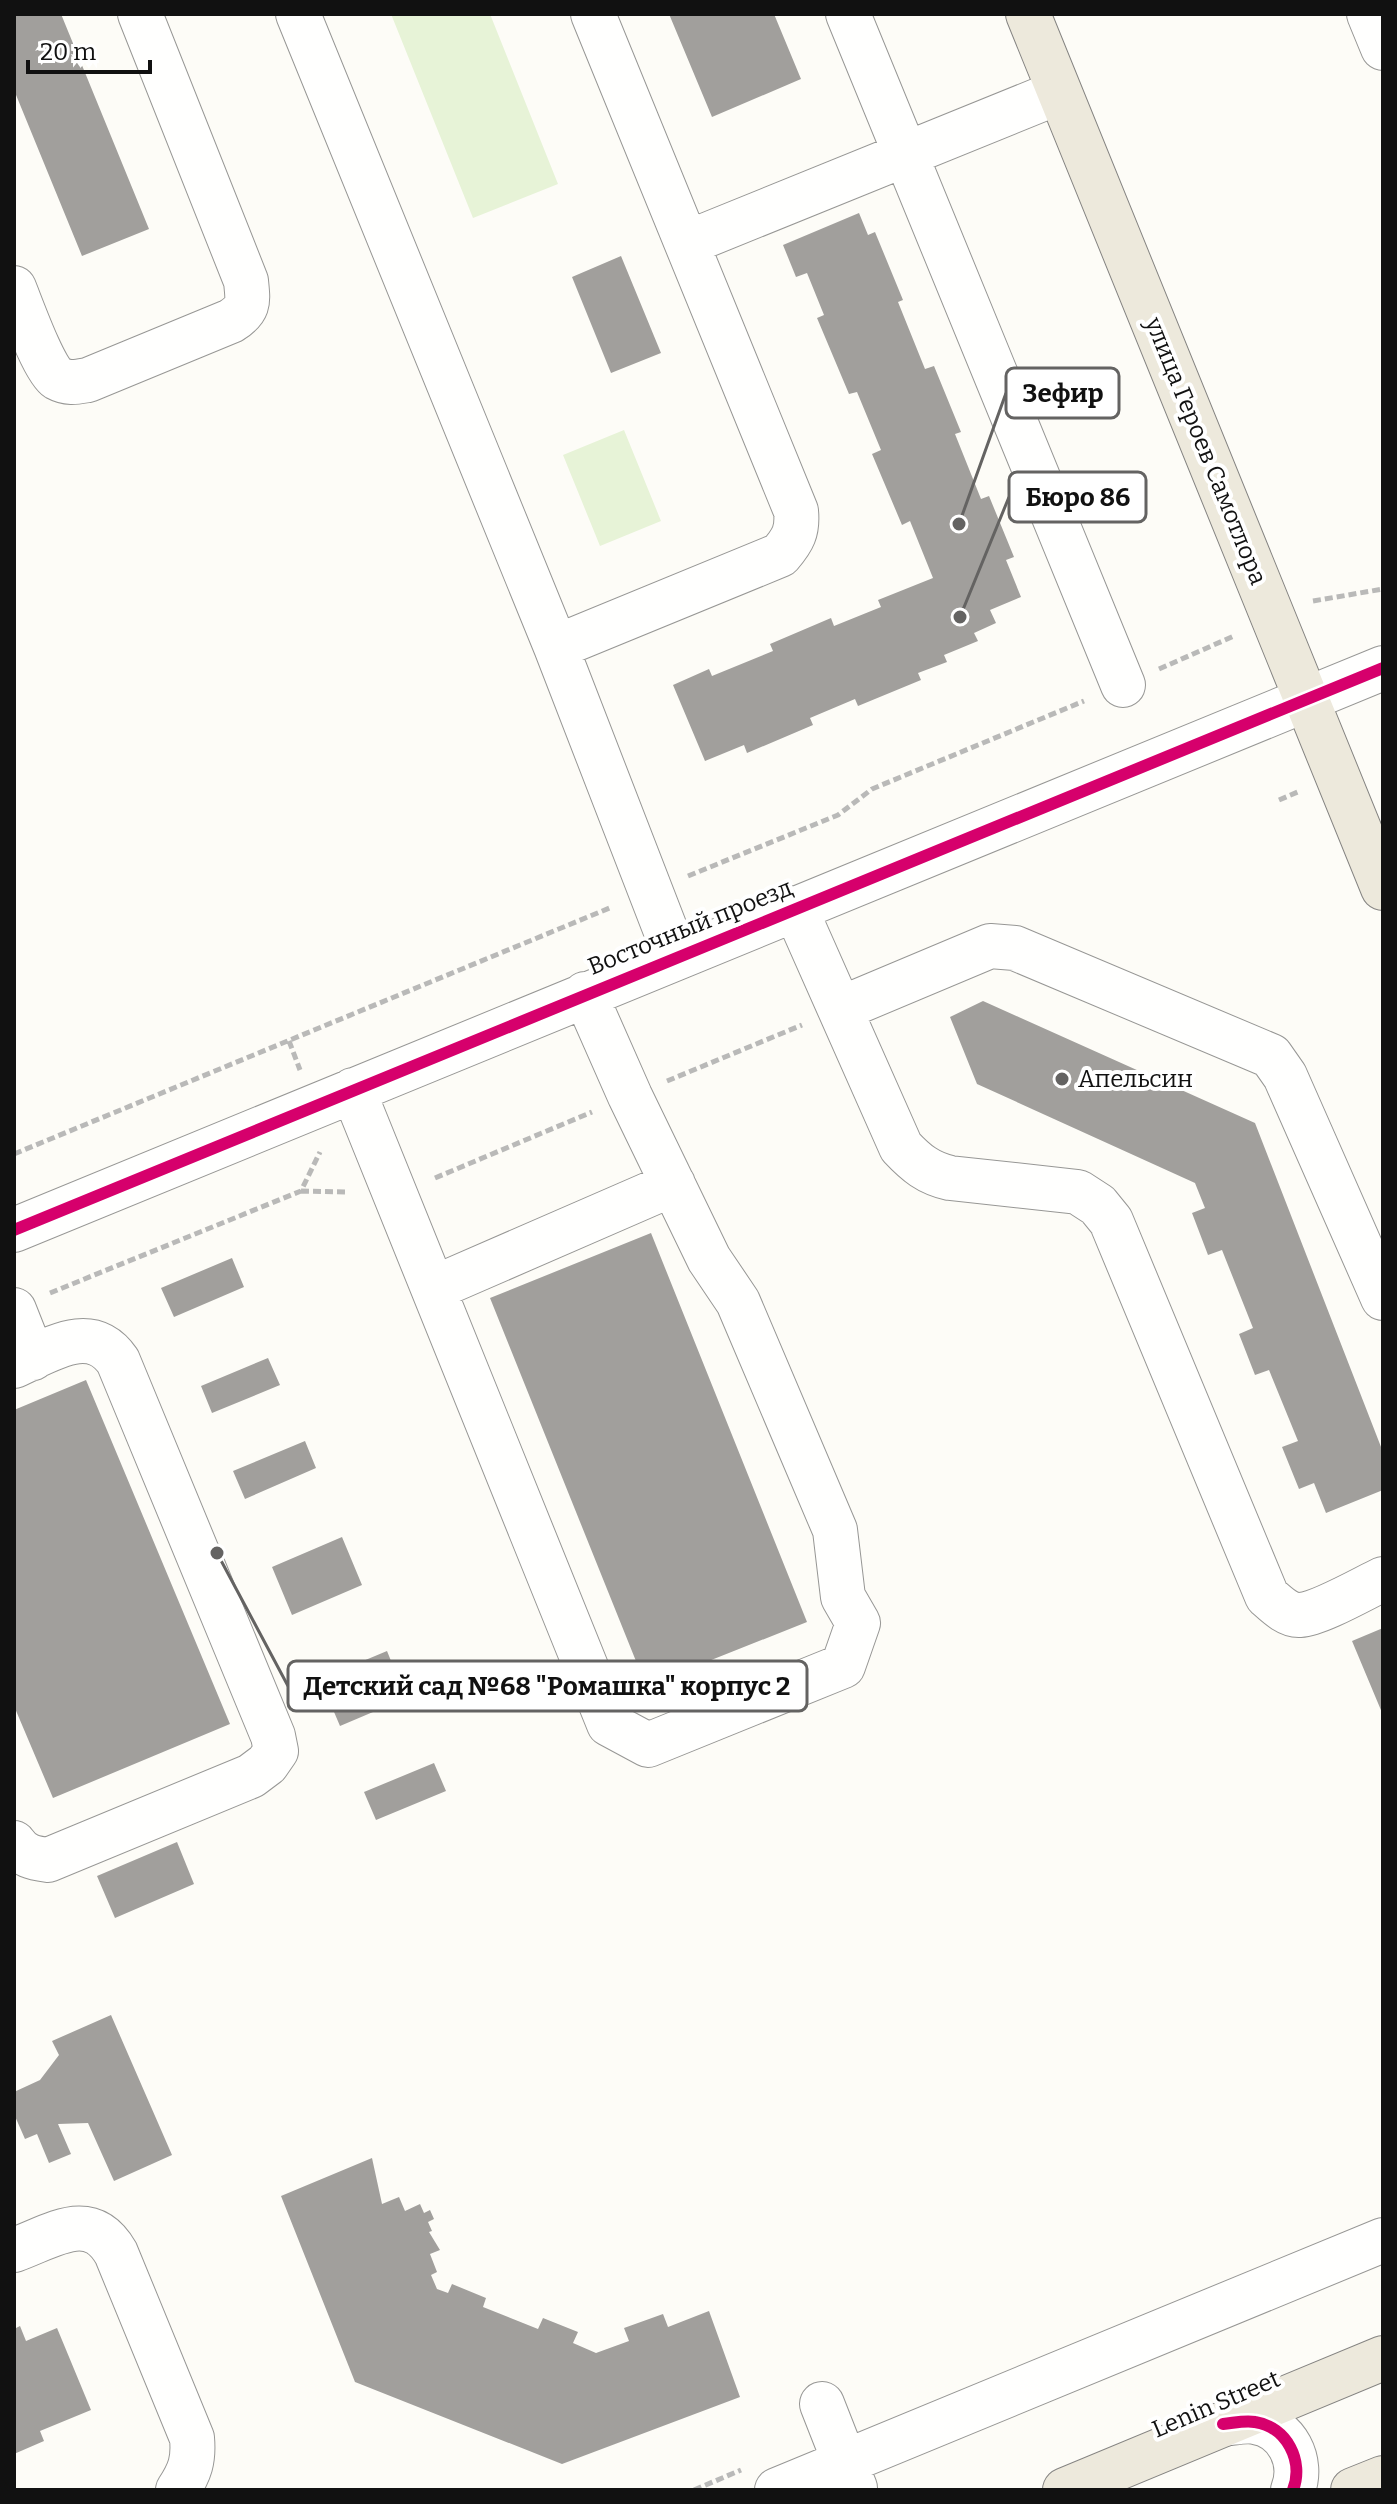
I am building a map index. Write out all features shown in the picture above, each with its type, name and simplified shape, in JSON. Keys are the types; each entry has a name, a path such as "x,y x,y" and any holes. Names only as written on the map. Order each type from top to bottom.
{"main road":[{"name":"улица Героев Самотлора","path":"1028,14 1383,888"},
{"name":"Lenin Street","path":"1065,2490 1383,2358"},
{"path":"1353,2490 1383,2478"}],"street":[{"path":"14,288 45,362 54,376 70,383 88,380 231,321 242,313 248,303 246,281 140,14"},
{"path":"298,14 556,647 676,957"},
{"path":"556,647 780,555 792,542 798,528 796,511 593,14"},
{"path":"848,14 1123,685"},
{"path":"1369,14 1383,48"},
{"path":"687,243 1059,92"},
{"name":"Восточный проезд","path":"14,1230 1383,668"},
{"path":"795,908 901,1147 917,1164 935,1175 950,1178 1078,1192 1098,1205 1111,1221 1267,1596 1282,1609 1298,1616 1383,1579"},
{"path":"840,1009 990,946 1015,948 1271,1056 1285,1076 1383,1298"},
{"path":"334,1097 397,1194 609,1724 648,1745 843,1666 858,1623 843,1597 835,1530 738,1302 709,1259 630,1096 585,994"},
{"path":"434,1288 673,1184"},
{"path":"14,1843 31,1858 48,1860 251,1776 267,1764 276,1751 273,1736 118,1361 108,1347 94,1341 77,1340 24,1362 28,1303"},
{"path":"14,2250 70,2229 89,2227 107,2237 192,2438 194,2456 189,2474 178,2490"},
{"path":"777,2490 850,2476 1383,2240"},
{"path":"822,2404 850,2476"},
{"path":"1223,2424 1253,2421 1267,2425 1285,2438 1296,2463 1293,2490"}],"path":[{"path":"14,1154 838,815 872,789 1123,685 1316,600 1383,589"},
{"path":"28,1303 301,1191 397,1194 840,1009"},
{"path":"289,1041 334,1097 328,1136 301,1191"}],"green space":[{"path":"391,14 490,14 558,184 473,218"},
{"path":"624,430 661,521 600,546 563,455"}],"building":[{"path":"14,14 61,14 149,229 82,256 14,90"},
{"path":"669,14 774,14 801,79 712,117"},
{"path":"859,213 868,235 875,232 903,300 898,302 925,369 934,366 961,432 955,434 981,499 989,496 1014,557 1006,560 1021,597 990,610 996,623 974,633 978,641 944,655 947,662 918,673 921,680 858,706 855,699 810,718 813,725 747,753 744,745 705,761 673,685 709,669 712,676 773,651 770,644 831,618 834,626 881,607 878,600 933,578 910,521 902,525 872,454 881,450 857,392 849,394 817,318 824,315 807,273 796,277 783,245"},
{"path":"621,256 661,353 611,373 572,277"},
{"path":"983,1001 1255,1123 1383,1452 1383,1490 1326,1513 1314,1483 1299,1489 1282,1447 1298,1441 1269,1370 1255,1375 1239,1334 1253,1328 1222,1250 1208,1255 1192,1213 1205,1208 1195,1183 977,1084 950,1017"},
{"path":"651,1233 807,1622 646,1686 490,1298"},
{"path":"232,1258 244,1287 174,1317 161,1288"},
{"path":"268,1358 280,1385 212,1413 201,1386"},
{"path":"86,1380 230,1724 53,1798 14,1706 14,1410"},
{"path":"305,1441 316,1468 245,1499 233,1471"},
{"path":"342,1537 362,1585 292,1615 272,1567"},
{"path":"1383,1628 1383,1715 1352,1641"},
{"path":"387,1651 406,1698 340,1726 320,1679"},
{"path":"434,1763 446,1791 376,1820 364,1792"},
{"path":"177,1842 194,1884 115,1918 97,1876"},
{"path":"111,2015 172,2155 114,2181 88,2123 58,2124 71,2154 49,2163 37,2134 25,2139 14,2114 14,2092 40,2080 59,2055 52,2041"},
{"path":"372,2158 382,2204 399,2197 405,2211 420,2204 424,2213 430,2210 434,2219 428,2222 432,2231 429,2232 440,2250 430,2254 437,2272 431,2275 437,2289 448,2293 452,2284 486,2298 483,2307 538,2329 543,2318 578,2332 573,2343 596,2353 629,2341 624,2328 663,2314 668,2327 709,2311 740,2397 562,2464 355,2382 281,2196"},
{"path":"20,2326 26,2341 57,2328 91,2410 40,2431 44,2441 14,2454 14,2329"}],"cycle path":[{"path":"14,1230 1383,668"},
{"path":"1223,2424 1255,2422 1266,2425 1284,2438 1296,2468 1293,2490"}],"place":[{"name":"Зефир","path":"959,524"},
{"name":"Бюро 86","path":"960,617"},
{"name":"Апельсин","path":"1062,1079"},
{"name":"Детский сад №68 \"Ромашка\" корпус 2","path":"217,1553"}]}
